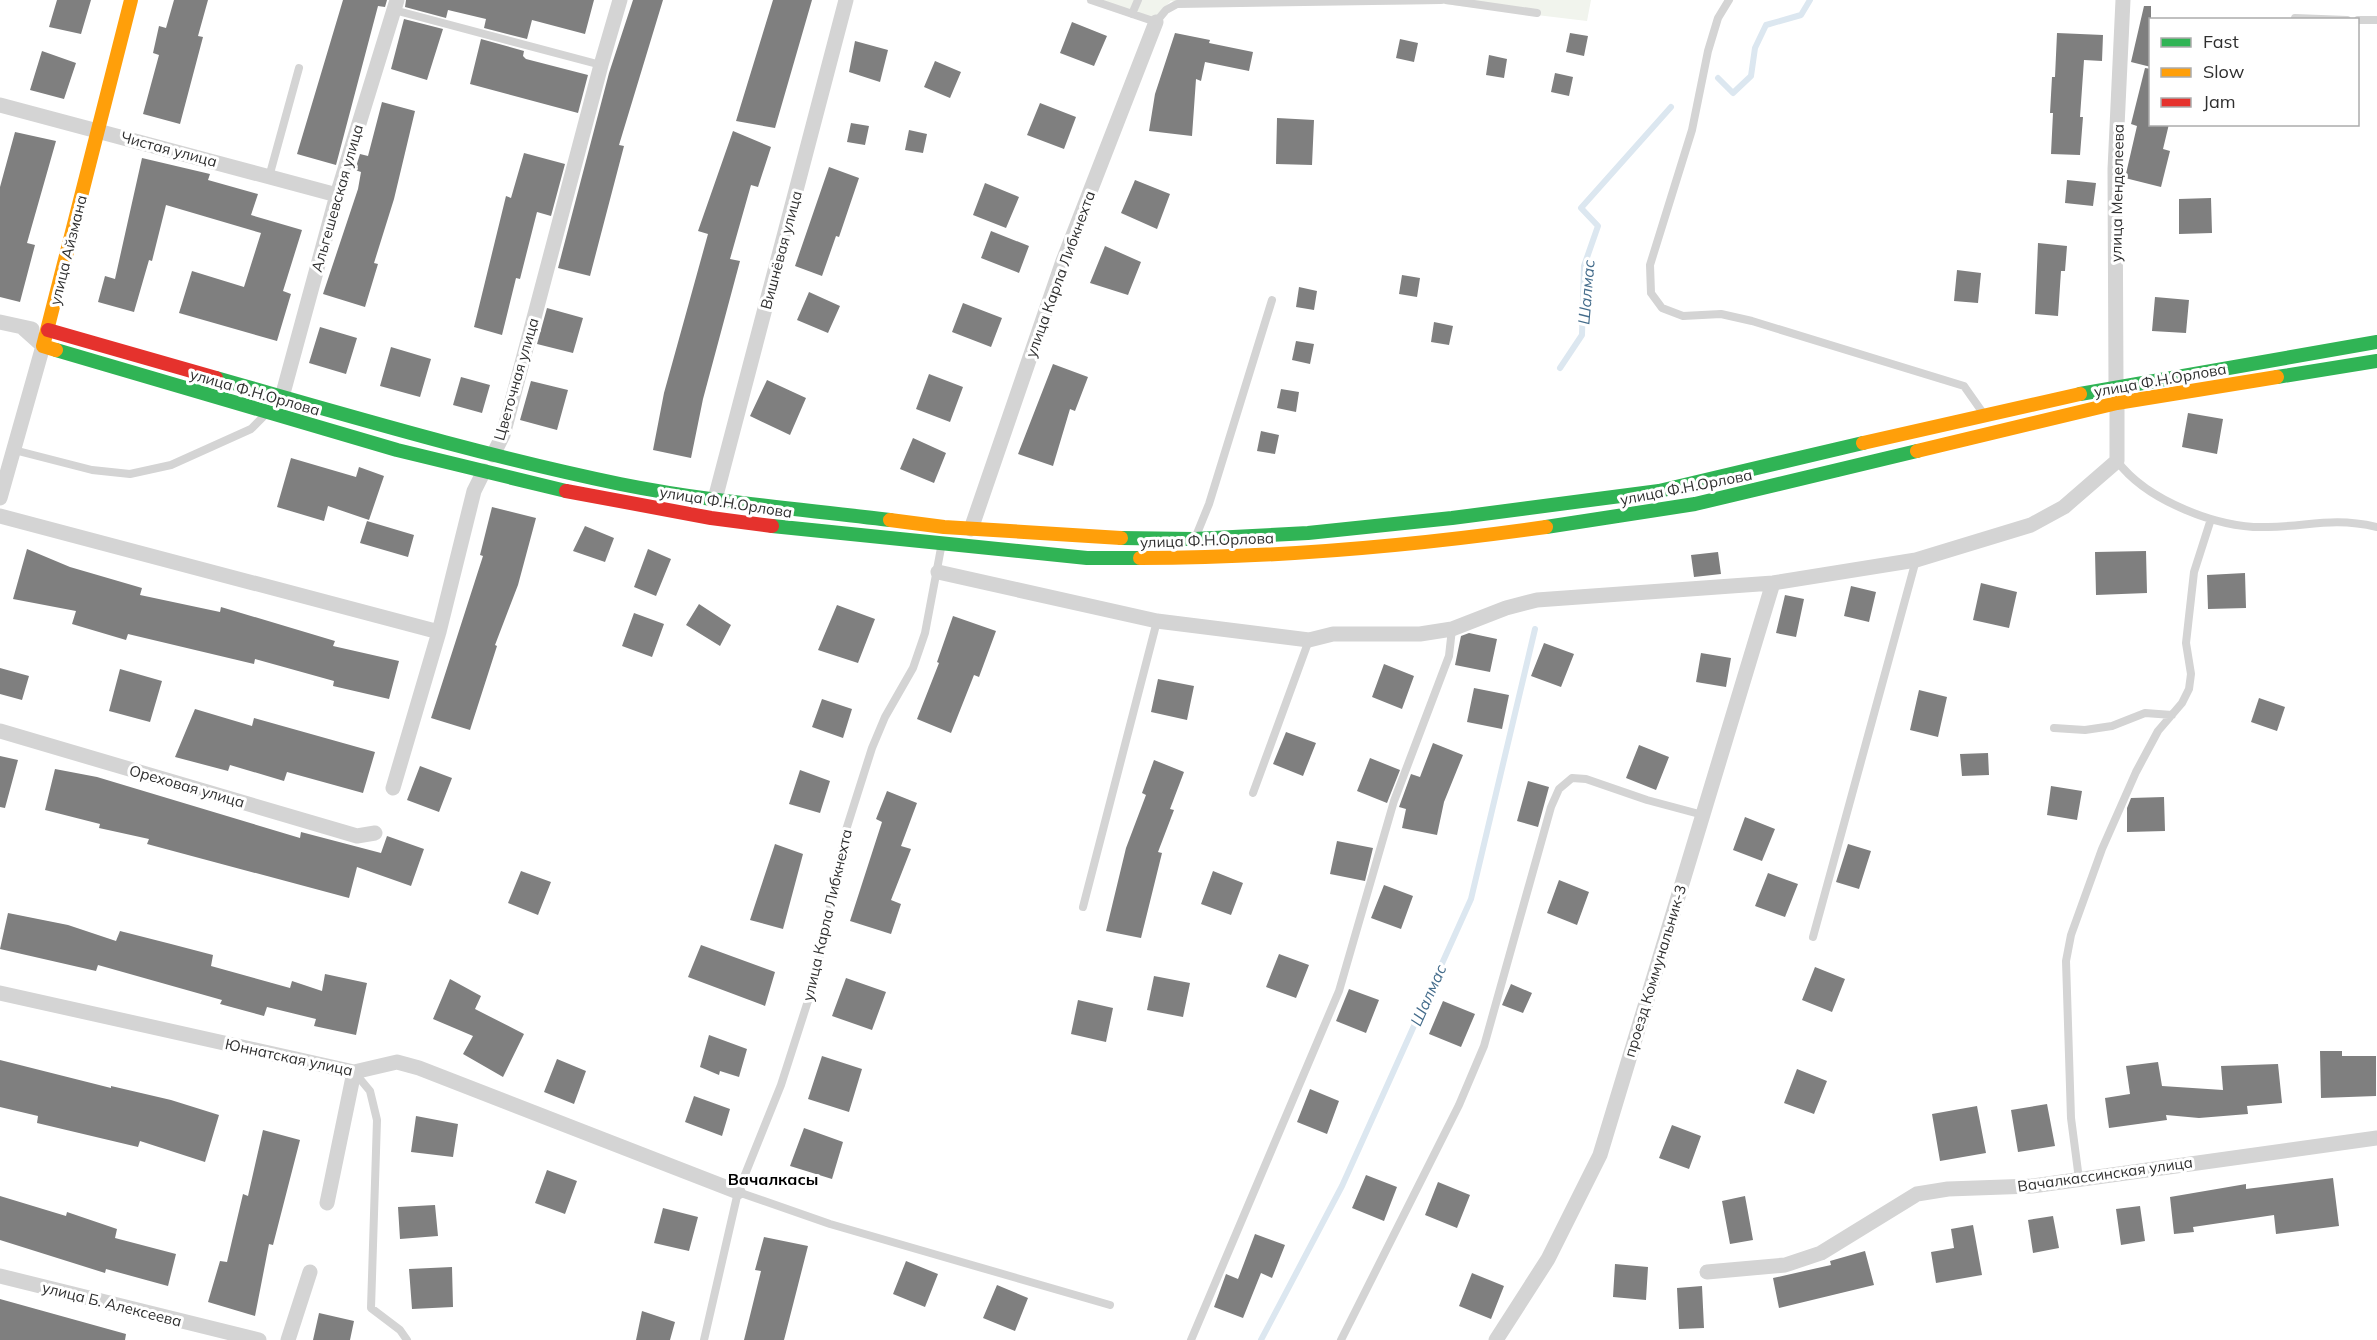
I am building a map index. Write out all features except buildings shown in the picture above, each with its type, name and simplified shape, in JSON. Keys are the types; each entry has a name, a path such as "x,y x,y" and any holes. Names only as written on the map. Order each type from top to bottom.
{"street":[{"name":"улица Айзмана","path":"0,498 48,330 131,0"},
{"name":"Цветочная улица","path":"393,788 439,632 474,491 503,435 620,0"},
{"name":"Вишнёвая улица","path":"715,499 846,0"},
{"name":"улица Менделеева","path":"2116,386 2115,169 2123,0"},
{"name":"Альгешевская улица","path":"282,397 337,195 395,5"},
{"name":"улица Карла Либкнехта","path":"971,529 1063,261 1156,22"},
{"name":"Чистая улица","path":"0,105 337,195"},
{"path":"0,322 24,328 48,330"},
{"path":"24,328 43,346"},
{"name":"улица Ф.Н.Орлова","path":"48,330 493,455 621,484 715,499 944,527 1096,538 1194,539 1308,533 1441,519 1659,491 1984,414 2116,386 2377,342"},
{"name":"улица Ф.Н.Орлова","path":"43,346 397,450 589,497 711,518 941,546 1087,558 1188,558 1313,552 1464,539 1695,504 2117,403 2377,361"},
{"path":"938,572 1157,621 1309,640 1333,634 1420,634 1452,629 1506,608 1537,600 1773,583 1916,560 2031,525 2064,507 2117,461 2116,386"},
{"path":"0,516 439,632"},
{"name":"улица Карла Либкнехта","path":"941,546 944,527"},
{"path":"970,549 971,529"},
{"name":"проезд Коммунальник-3","path":"1496,1340 1548,1259 1600,1155 1773,583"},
{"name":"Ореховая улица","path":"0,731 357,836 375,833"},
{"name":"Юннатская улица","path":"0,993 354,1072 397,1062 419,1068 738,1192"},
{"path":"327,1203 354,1072"},
{"name":"Вачалкассинская улица","path":"1707,1272 1785,1264 1821,1253 1917,1194 1948,1189 2032,1186 2377,1138"},
{"path":"288,1340 310,1272"},
{"name":"улица Б. Алексеева","path":"0,1276 259,1340"}],"lane":[{"path":"1091,0 1156,22 1166,9 1177,4 1443,0 1538,13"},
{"path":"1132,14 1138,0"},
{"path":"1729,0 1718,18 1708,51 1692,130 1650,265 1651,292 1662,308 1683,316 1720,315 1752,321 1964,386 1984,414"},
{"path":"395,5 601,64"},
{"path":"2359,20 2377,20"},
{"path":"269,177 299,68"},
{"path":"1194,539 1209,504 1272,300"},
{"path":"14,450 92,470 130,474 171,465 251,429 282,397"},
{"path":"2117,461 2127,475 2147,490 2211,519 2240,526 2269,527 2351,521 2377,527"},
{"path":"2079,1179 2071,1118 2066,962 2071,935 2102,849 2136,772 2158,731 2189,689 2191,674 2186,643 2193,583 2204,533 2211,519"},
{"name":"улица Карла Либкнехта","path":"704,1340 738,1192 781,1085 815,979 846,830 872,748 885,717 913,668 925,633 941,546"},
{"path":"1813,937 1916,560"},
{"path":"1083,907 1157,621"},
{"path":"1191,1340 1339,992 1394,801 1449,656 1452,629"},
{"path":"1253,794 1309,640"},
{"path":"2054,728 2085,730 2112,726 2145,713 2172,715"},
{"path":"1341,1340 1460,1105 1484,1046 1551,807 1559,789 1572,778 1586,778 1647,800 1703,814"},
{"path":"354,1072 370,1091 377,1120 371,1308 400,1330 407,1340"},
{"path":"738,1192 830,1224 1110,1305"}],"shaded area":[{"path":"1102,0 1591,0 1587,21 1444,4 1192,6 1171,1 1153,19"}],"waterway":[{"name":"Шалмас","path":"1718,78 1733,93 1751,76 1755,48 1766,25 1801,15 1810,0"},
{"name":"Шалмас","path":"1560,368 1582,335 1584,266 1598,226 1581,208 1671,107"},
{"name":"Шалмас","path":"1261,1340 1342,1186 1471,899 1535,629"}],"traffic: fast":[{"path":"2080,394 2377,342"},
{"path":"56,350 397,450 566,491"},
{"path":"2277,377 2377,361"},
{"path":"216,378 468,448 620,484 721,500 890,520"},
{"path":"1121,538 1194,539 1308,533 1452,518 1659,491 1863,443"},
{"path":"1546,527 1695,504 1917,451"},
{"path":"772,526 1087,558 1140,558"}],"traffic: slow":[{"path":"56,350 43,346 131,0"},
{"path":"1917,451 2117,403 2277,377"},
{"path":"1863,443 2080,394"},
{"path":"890,520 944,527 1121,538"},
{"path":"1140,558 1242,556 1344,550 1546,527"}],"traffic: jam":[{"path":"48,330 216,378"},
{"path":"566,491 711,518 772,526"}],"district":[{"name":"Вачалкасы","path":"773,1179"}]}
